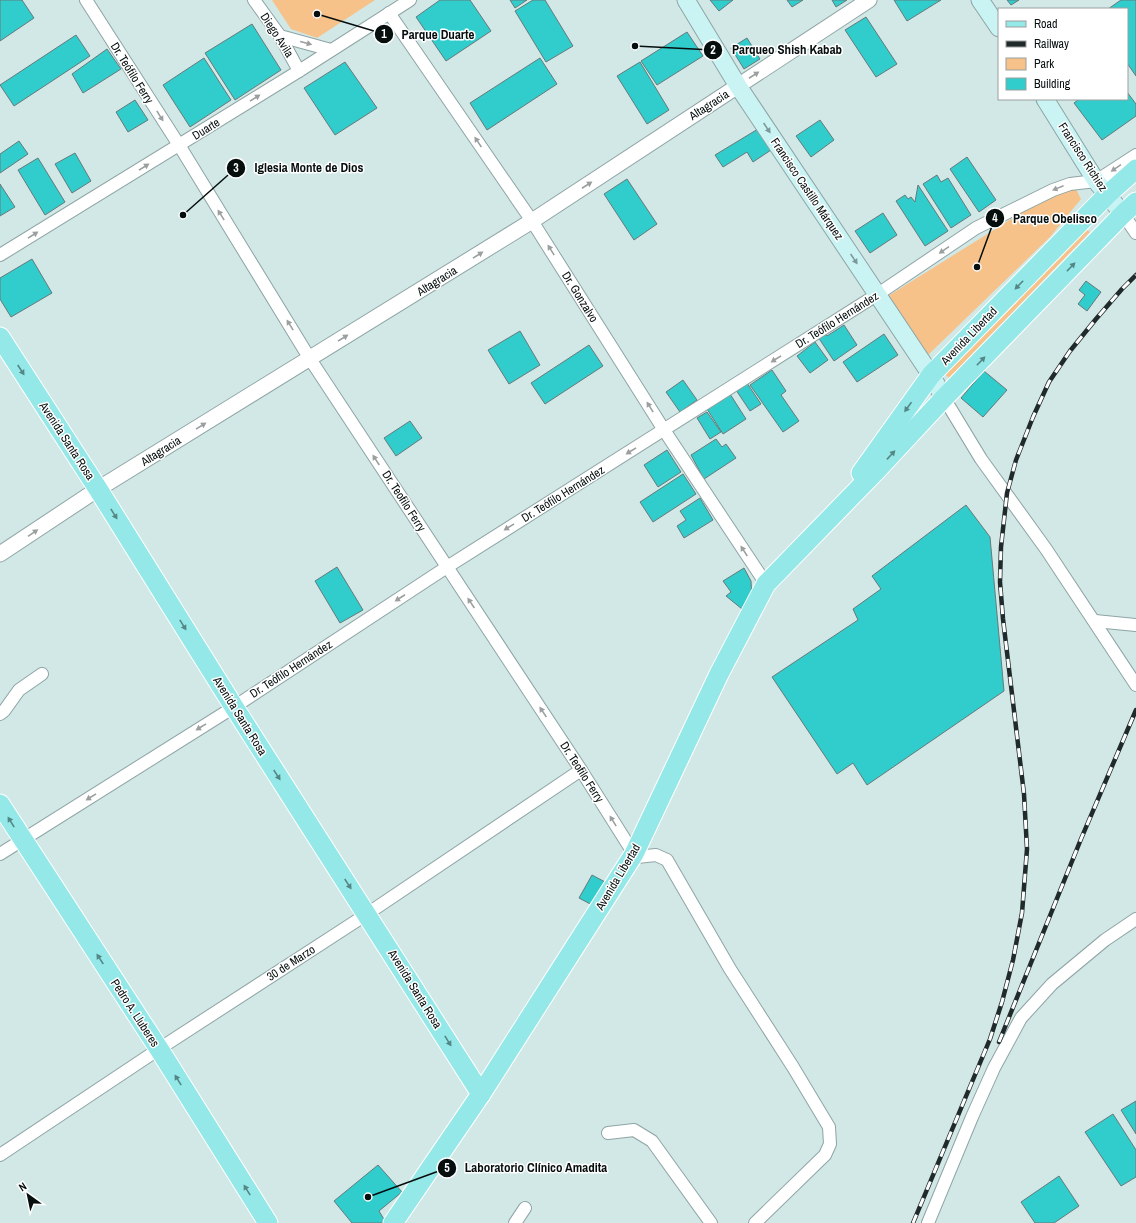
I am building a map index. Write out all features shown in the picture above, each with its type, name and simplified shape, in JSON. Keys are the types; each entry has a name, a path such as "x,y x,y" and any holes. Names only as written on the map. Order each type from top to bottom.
{"main road":[{"name":"Francisco Castillo Márquez","path":"686,0 738,86 878,294 931,375 944,398"},
{"path":"980,0 998,27"},
{"name":"Francisco Richiez","path":"1046,100 1101,188 1129,208"},
{"name":"Avenida Libertad","path":"825,523 931,375 1101,188 1136,169"},
{"name":"Avenida Libertad","path":"393,1223 481,1094 634,854 719,674 766,584 876,472 944,398 1129,208"},
{"name":"Avenida Santa Rosa","path":"0,337 481,1094"},
{"name":"Pedro A. Lluberes","path":"0,804 159,1049 268,1223"}],"street":[{"name":"Dr. Teófilo Ferry","path":"86,0 178,145"},
{"name":"Diego Avila","path":"254,0 280,36 299,70"},
{"name":"Duarte","path":"0,255 410,0"},
{"name":"Altagracia","path":"0,554 98,489 532,221 869,0"},
{"name":"Dr. Gonzalvo","path":"389,13 532,221 664,430 766,584"},
{"path":"280,36 331,50"},
{"name":"Dr. Teofilo Ferry","path":"178,145 310,359 581,770 634,854"},
{"name":"Dr. Teófilo Hernández","path":"0,854 234,707 447,567 878,294 976,228 1053,190 1070,184 1101,188 1136,155"},
{"path":"1129,208 1136,233"},
{"path":"944,398 981,459 1046,549 1136,685"},
{"path":"1095,621 1136,625"},
{"path":"0,714 4,711 19,690 42,674"},
{"name":"30 de Marzo","path":"0,1155 159,1049 367,914 581,770"},
{"path":"634,854 638,857 658,855 667,860 730,969 793,1067 829,1127 830,1144 825,1155 754,1223"},
{"path":"928,1223 981,1096 994,1068 1021,1018 1052,984 1105,940 1136,919"},
{"path":"608,1133 634,1130 652,1141 711,1223"},
{"path":"515,1223 525,1208"}],"green space":[{"path":"272,0 375,0 317,38 291,29"},
{"path":"1075,187 1081,199 1050,237 928,355 888,296 1053,193"},
{"path":"1078,222 1090,232 949,378 936,365"}],"building":[{"path":"0,0 22,0 34,18 0,41"},
{"path":"440,0 470,0 491,31 446,61 416,17"},
{"path":"510,0 527,0 515,8"},
{"path":"533,0 545,0 573,46 546,62 515,11"},
{"path":"710,0 733,0 719,11"},
{"path":"787,0 803,0 792,7"},
{"path":"832,0 847,0 836,7"},
{"path":"894,0 941,0 907,21"},
{"path":"1007,0 1019,0 1011,5"},
{"path":"1121,0 1136,0 1136,76 1128,64 1128,8 1109,8"},
{"path":"866,17 897,64 876,77 845,30"},
{"path":"252,24 281,70 235,100 205,53"},
{"path":"687,32 703,56 657,85 641,61"},
{"path":"76,35 90,56 14,106 0,85"},
{"path":"747,38 760,59 744,69 731,48"},
{"path":"107,49 121,69 83,93 72,74"},
{"path":"204,58 231,100 190,127 163,85"},
{"path":"540,58 557,84 487,130 470,103"},
{"path":"345,62 377,108 335,135 304,88"},
{"path":"640,62 669,110 647,124 617,76"},
{"path":"1128,93 1136,104 1136,116 1102,140 1074,103 1078,100 1128,100"},
{"path":"135,100 148,120 128,132 116,112"},
{"path":"820,120 834,140 811,157 796,136"},
{"path":"758,129 771,150 753,162 747,152 723,167 715,155"},
{"path":"19,141 28,154 0,173 0,154"},
{"path":"75,153 91,181 72,193 55,164"},
{"path":"967,157 996,200 979,212 950,169"},
{"path":"38,158 65,202 45,215 18,170"},
{"path":"937,175 941,182 948,178 971,215 951,228 923,184"},
{"path":"627,179 657,224 634,240 604,194"},
{"path":"0,184 15,207 0,216"},
{"path":"918,185 948,231 925,246 896,201 905,195 908,199 911,197 915,202"},
{"path":"883,213 897,235 870,253 855,231"},
{"path":"32,259 52,293 11,317 0,299 0,278"},
{"path":"1086,281 1101,292 1087,311 1078,304 1085,295 1079,290"},
{"path":"844,325 857,345 834,361 818,337 825,333 827,336"},
{"path":"520,331 540,365 509,384 488,350"},
{"path":"884,334 898,355 857,382 843,362"},
{"path":"815,342 828,360 810,373 797,356"},
{"path":"589,345 603,366 545,404 531,383"},
{"path":"772,370 786,391 781,395 799,421 783,432 750,385"},
{"path":"984,371 1007,390 983,417 961,398"},
{"path":"683,380 697,400 680,412 666,392"},
{"path":"747,383 761,404 750,411 736,390"},
{"path":"730,394 746,419 723,434 707,409"},
{"path":"707,412 721,432 710,439 697,418"},
{"path":"410,421 422,438 396,456 384,438"},
{"path":"716,439 722,447 726,444 736,458 704,479 691,455"},
{"path":"667,450 681,472 658,487 644,465"},
{"path":"683,474 696,494 653,522 640,502"},
{"path":"700,498 713,520 684,538 677,526 686,520 680,511"},
{"path":"966,505 990,537 1004,691 867,785 853,763 837,774 772,677 858,620 853,609 881,589 872,576"},
{"path":"337,567 363,610 340,623 315,581"},
{"path":"744,568 751,581 752,600 742,609 726,596 731,592 723,581"},
{"path":"592,875 607,883 594,906 579,898"},
{"path":"1136,1101 1136,1134 1121,1110"},
{"path":"1113,1114 1136,1150 1136,1177 1121,1186 1085,1132"},
{"path":"378,1165 402,1192 379,1211 385,1221 383,1223 352,1223 334,1201"},
{"path":"1059,1176 1079,1206 1054,1223 1035,1223 1021,1202"}],"railway":[{"path":"913,1223 990,1039 1013,960 1022,913 1027,849 1024,794 1000,582 1001,547 1007,493 1016,460 1049,382 1070,351 1096,319 1136,275"},
{"path":"999,1042 1081,839 1136,710"}],"place":[{"name":"Parque Duarte","path":"317,14"},
{"name":"Parqueo Shish Kabab","path":"635,46"},
{"name":"Iglesia Monte de Dios","path":"183,215"},
{"name":"Parque Obelisco","path":"977,267"},
{"name":"Laboratorio Clínico Amadita","path":"368,1197"}]}
